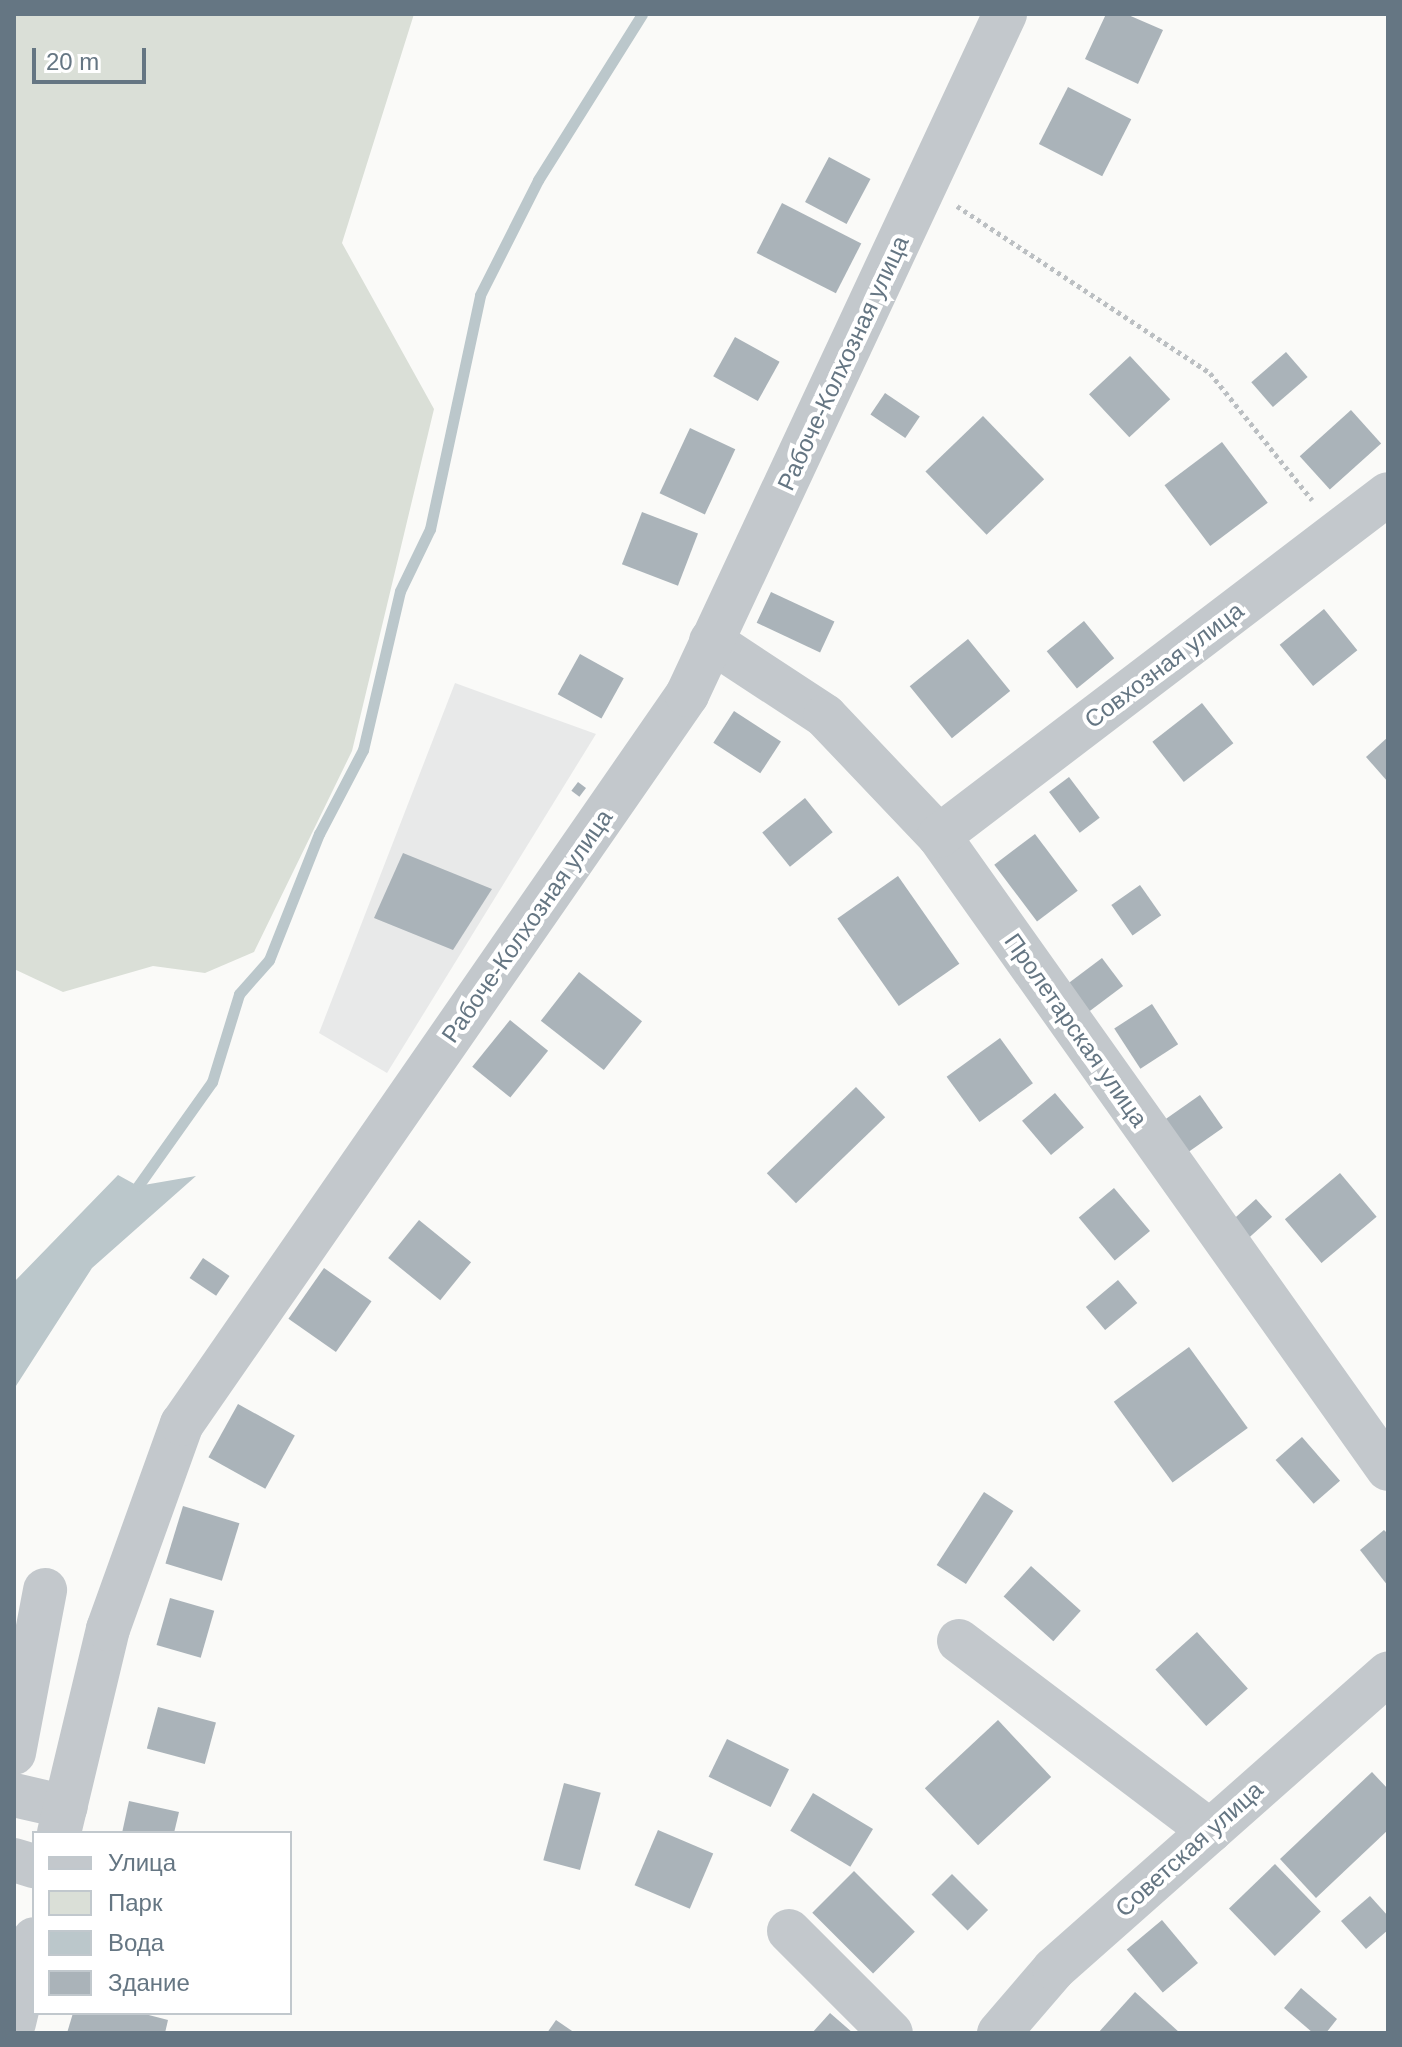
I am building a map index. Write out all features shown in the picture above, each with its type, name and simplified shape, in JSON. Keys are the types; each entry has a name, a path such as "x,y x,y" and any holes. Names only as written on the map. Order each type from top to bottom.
{"street":[{"name":"Рабоче-Колхозная улица","path":"63,1820 108,1629 182,1424 687,695 1005,14"},
{"name":"Совхозная улица","path":"939,836 1388,494"},
{"name":"Пролетарская улица","path":"711,641 825,716 939,836 1388,1469"},
{"path":"14,1753 45,1590"},
{"path":"959,1641 1210,1831"},
{"name":"Советская улица","path":"999,2033 1054,1969 1388,1673"},
{"path":"14,1795 63,1820"},
{"path":"789,1931 891,2033"},
{"path":"14,2023 32,1947"}],"path":[{"path":"926,186 1210,373 1338,532"}],"shaded area":[{"path":"455,683 596,734 387,1073 319,1033"}],"green space":[{"path":"14,14 414,14 342,243 434,409 352,751 254,952 205,973 153,966 63,992 14,969"}],"water":[{"path":"118,1175 138,1186 196,1176 92,1268 14,1389 14,1282"}],"building":[{"path":"1106,14 1126,14 1163,30 1138,84 1085,59"},
{"path":"1068,87 1131,119 1102,176 1039,144"},
{"path":"829,157 870,179 847,224 805,202"},
{"path":"782,203 861,243 836,293 757,253"},
{"path":"735,337 780,362 758,401 713,376"},
{"path":"1286,352 1308,377 1273,407 1251,382"},
{"path":"1130,356 1170,399 1129,437 1089,394"},
{"path":"885,393 920,416 905,438 870,415"},
{"path":"1351,410 1381,443 1330,490 1300,456"},
{"path":"983,416 1044,479 987,535 925,472"},
{"path":"690,428 735,449 705,514 660,493"},
{"path":"1222,442 1268,503 1210,546 1164,485"},
{"path":"642,512 698,534 678,586 622,564"},
{"path":"771,592 834,622 820,652 757,623"},
{"path":"1324,609 1357,650 1313,686 1280,645"},
{"path":"1084,621 1114,658 1077,689 1047,651"},
{"path":"968,639 1010,691 952,738 910,686"},
{"path":"580,654 624,678 601,718 558,694"},
{"path":"1202,703 1233,743 1184,782 1152,742"},
{"path":"734,711 781,741 760,773 713,743"},
{"path":"1388,737 1388,782 1366,757"},
{"path":"1069,777 1100,818 1080,833 1049,792"},
{"path":"578,782 586,788 579,797 571,791"},
{"path":"805,798 833,832 790,867 762,833"},
{"path":"1035,834 1078,891 1037,921 994,865"},
{"path":"403,853 492,889 453,950 374,918"},
{"path":"898,876 959,964 899,1006 837,918"},
{"path":"1140,885 1161,915 1133,935 1111,905"},
{"path":"1102,958 1123,986 1087,1013 1066,985"},
{"path":"579,972 642,1021 604,1070 541,1021"},
{"path":"1152,1004 1178,1044 1140,1069 1114,1029"},
{"path":"510,1020 548,1051 510,1097 472,1067"},
{"path":"1000,1038 1033,1083 980,1122 947,1077"},
{"path":"856,1087 885,1117 796,1203 767,1173"},
{"path":"1055,1093 1084,1127 1051,1155 1022,1121"},
{"path":"1200,1095 1223,1128 1184,1155 1161,1122"},
{"path":"1340,1173 1377,1217 1321,1263 1285,1219"},
{"path":"1114,1188 1150,1231 1115,1260 1079,1218"},
{"path":"1256,1199 1272,1217 1239,1247 1223,1229"},
{"path":"419,1220 471,1262 440,1300 388,1258"},
{"path":"203,1258 230,1276 216,1296 190,1278"},
{"path":"324,1268 372,1301 336,1352 288,1319"},
{"path":"1118,1280 1137,1303 1105,1330 1086,1307"},
{"path":"1189,1347 1248,1428 1173,1483 1114,1402"},
{"path":"238,1404 295,1436 265,1489 208,1457"},
{"path":"1302,1437 1340,1481 1314,1504 1276,1460"},
{"path":"984,1492 1013,1511 966,1584 937,1565"},
{"path":"183,1506 239,1523 222,1581 165,1563"},
{"path":"1384,1530 1388,1534 1388,1586 1360,1550"},
{"path":"1031,1566 1081,1611 1053,1641 1004,1596"},
{"path":"170,1598 214,1611 201,1658 156,1645"},
{"path":"1197,1632 1248,1688 1206,1726 1155,1669"},
{"path":"158,1707 216,1723 205,1764 147,1749"},
{"path":"998,1720 1051,1777 978,1845 925,1788"},
{"path":"727,1739 789,1769 771,1807 709,1777"},
{"path":"1372,1772 1388,1789 1388,1830 1316,1898 1280,1859"},
{"path":"564,1783 601,1793 580,1870 543,1860"},
{"path":"813,1793 873,1829 850,1867 790,1831"},
{"path":"129,1801 179,1812 174,1831 122,1831"},
{"path":"658,1830 713,1853 690,1909 635,1885"},
{"path":"1275,1864 1321,1911 1275,1956 1229,1908"},
{"path":"854,1871 915,1932 873,1974 812,1913"},
{"path":"952,1874 988,1910 968,1931 931,1895"},
{"path":"1370,1896 1388,1916 1388,1930 1366,1949 1341,1921"},
{"path":"1162,1920 1198,1963 1163,1992 1127,1950"},
{"path":"1301,1988 1337,2019 1326,2033 1313,2033 1284,2008"},
{"path":"1135,1992 1180,2033 1098,2033"},
{"path":"830,2013 853,2033 812,2033"},
{"path":"72,2015 149,2015 168,2020 165,2033 67,2033"},
{"path":"556,2020 575,2033 547,2033"}],"waterway":[{"path":"138,1186 212,1082 239,994 269,960 319,834 363,750 400,591 430,529 480,295 538,180 642,14"}]}
